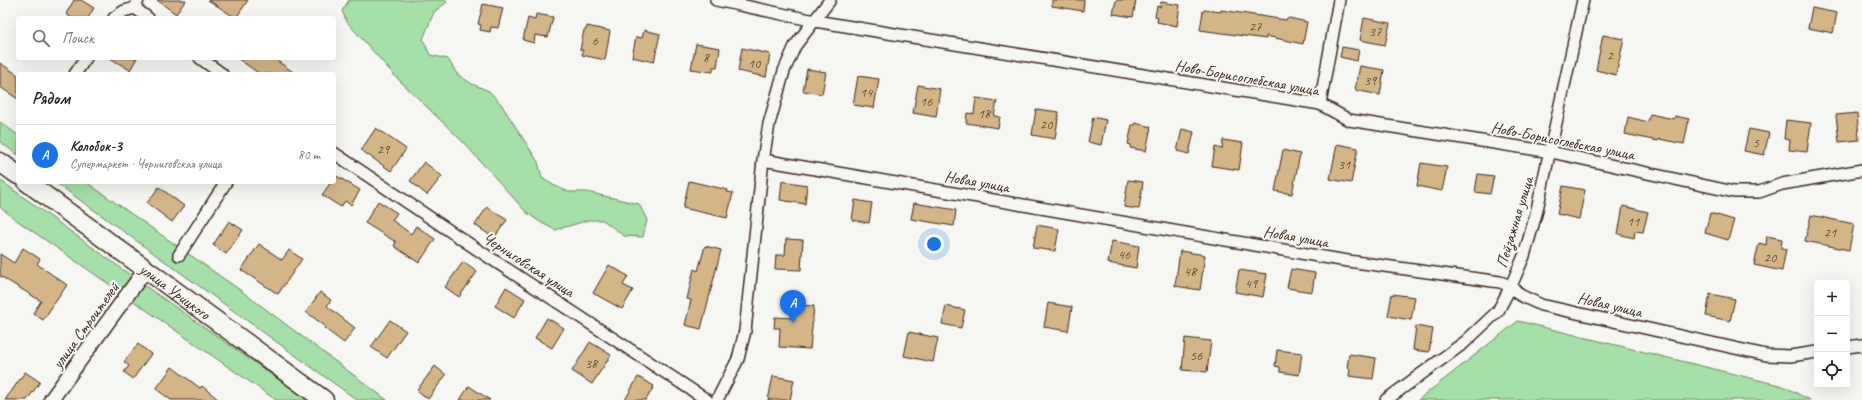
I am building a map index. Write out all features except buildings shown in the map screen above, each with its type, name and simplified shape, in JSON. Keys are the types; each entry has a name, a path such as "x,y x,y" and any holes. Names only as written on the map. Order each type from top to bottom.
{"main road":[{"path":"0,162 16,174"},
{"name":"улица Урицкого","path":"30,184 324,400"}],"street":[{"name":"Ново-Борисоглебская улица","path":"716,0 815,21 1320,104 1349,120 1551,152 1734,192 1759,192 1797,180 1862,170"},
{"path":"717,400 738,360 745,331 763,160 769,124 784,71 795,46 830,0"},
{"path":"1320,104 1339,0"},
{"name":"Пейзажная улица","path":"1386,400 1465,342 1498,311 1511,286 1524,256 1536,214 1551,152 1583,0"},
{"path":"117,16 137,4 146,16"},
{"path":"76,72 85,60"},
{"path":"203,60 219,72"},
{"name":"Черниговская улица","path":"336,153 484,254 707,400"},
{"name":"Новая улица","path":"763,160 1333,259 1500,282 1511,286 1520,295 1541,305 1766,355 1790,356 1814,352"},
{"path":"179,255 225,184"},
{"name":"улица Строителей","path":"51,400 146,269"},
{"path":"1850,347 1862,345"}],"green space":[{"path":"349,0 445,0 447,2 434,12 423,39 430,55 448,59 457,74 472,84 489,91 501,104 538,162 542,178 569,192 587,192 639,204 647,220 643,237 624,236 603,220 589,220 555,230 526,212 463,142 396,77 347,22 342,11"},
{"path":"0,122 16,134 16,154 0,142"},
{"path":"0,180 151,290 308,400 276,400 15,219 0,207"},
{"path":"58,184 89,184 240,290 387,400 357,400"},
{"path":"1518,321 1783,386 1810,400 1418,400"}],"place":[{"name":"Колобок-3","path":"793,323"}]}
